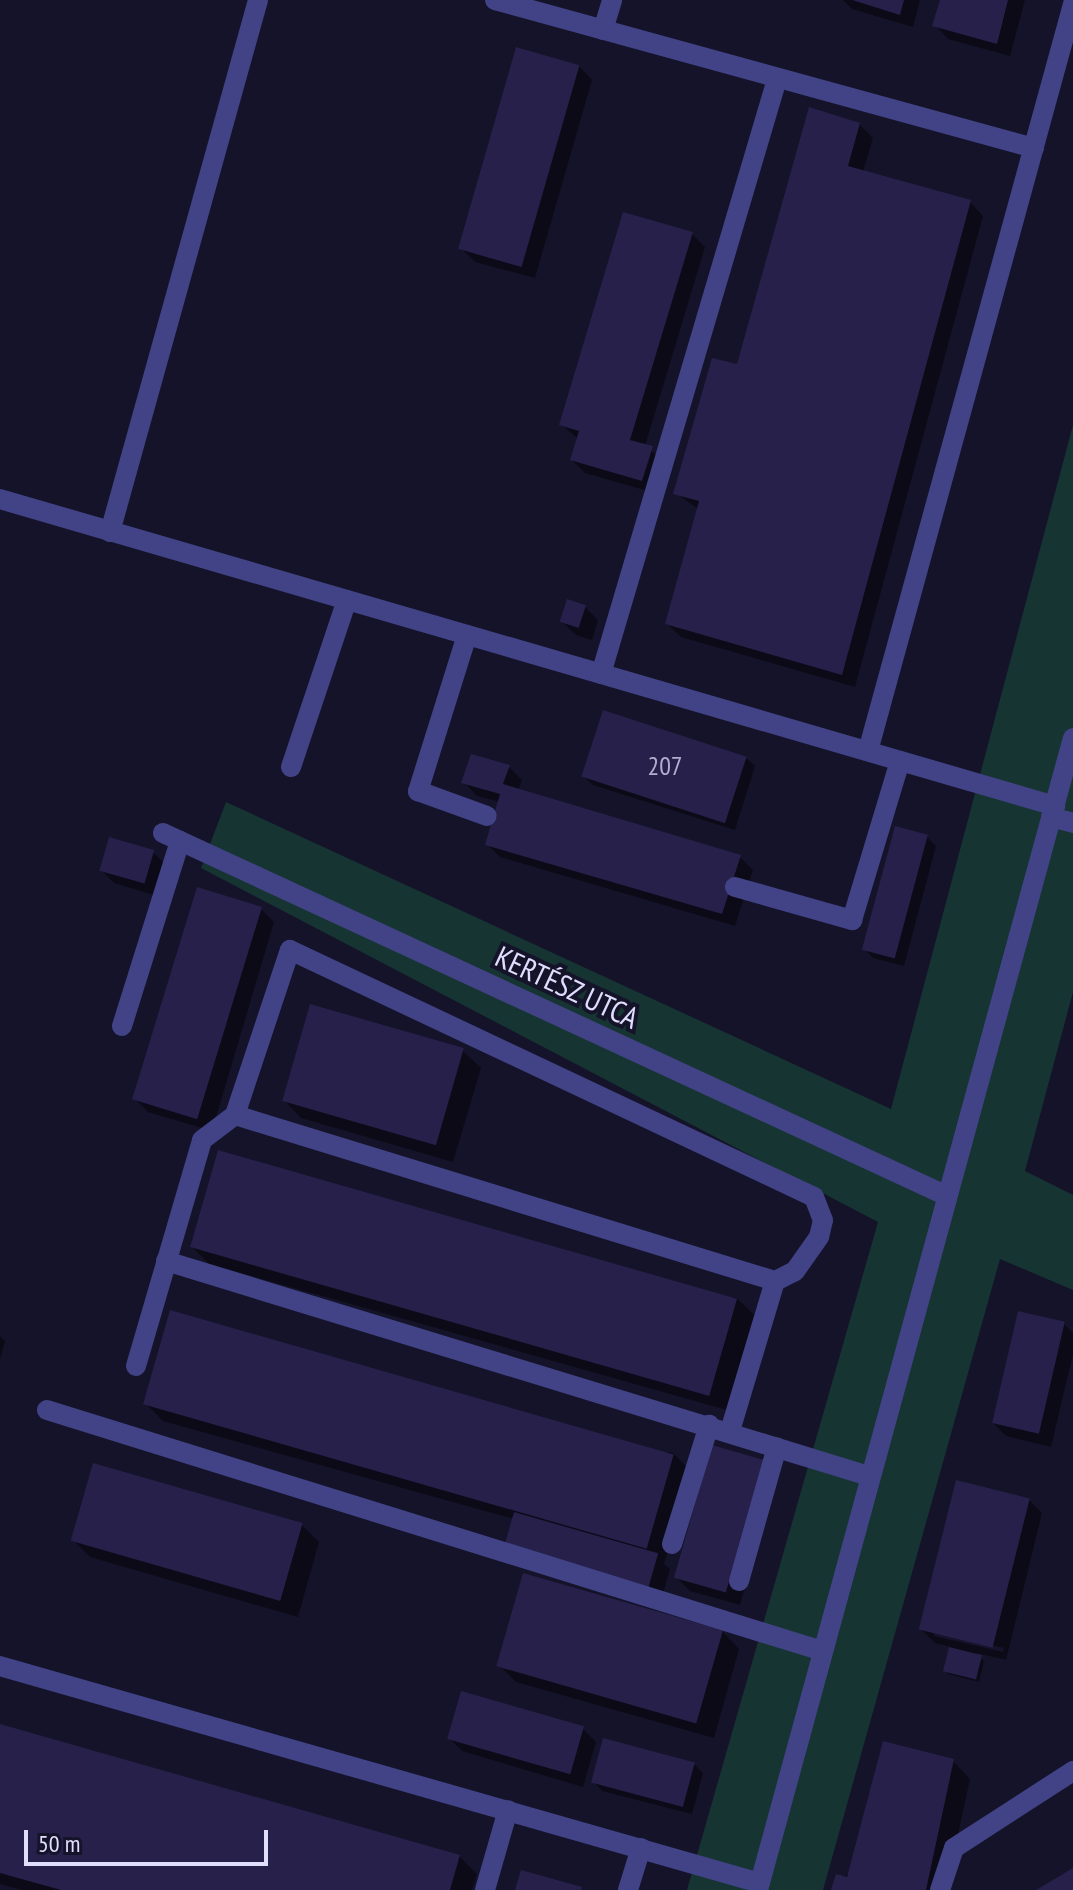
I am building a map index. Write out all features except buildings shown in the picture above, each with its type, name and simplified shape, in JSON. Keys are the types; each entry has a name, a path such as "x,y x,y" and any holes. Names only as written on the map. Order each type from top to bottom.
{"street":[{"path":"110,532 258,0"},
{"path":"495,0 1034,148"},
{"path":"603,30 612,0"},
{"path":"868,751 1073,4"},
{"path":"601,674 777,79"},
{"path":"0,499 868,751 1053,812 1073,823"},
{"path":"291,767 347,600"},
{"path":"467,635 418,791 487,816"},
{"path":"0,1666 641,1848 759,1886 945,1195 1073,738"},
{"path":"735,887 852,920 900,761"},
{"name":"KERTÉSZ UTCA","path":"122,1026 171,837 945,1195"},
{"path":"136,1366 202,1140 235,1115 290,950 814,1197 823,1220 819,1237 795,1271 775,1281 235,1115"},
{"path":"166,1261 869,1476"},
{"path":"730,1431 775,1281"},
{"path":"47,1410 822,1651"},
{"path":"672,1544 709,1425"},
{"path":"739,1581 777,1447"},
{"path":"940,1890 954,1848 1073,1771"},
{"path":"485,1890 508,1810"},
{"path":"628,1890 641,1848"}],"green space":[{"path":"1073,425 1073,992 1025,1171 1073,1195 1073,1290 1000,1259 823,1890 687,1890 878,1222 201,868 226,802 891,1109"}]}
